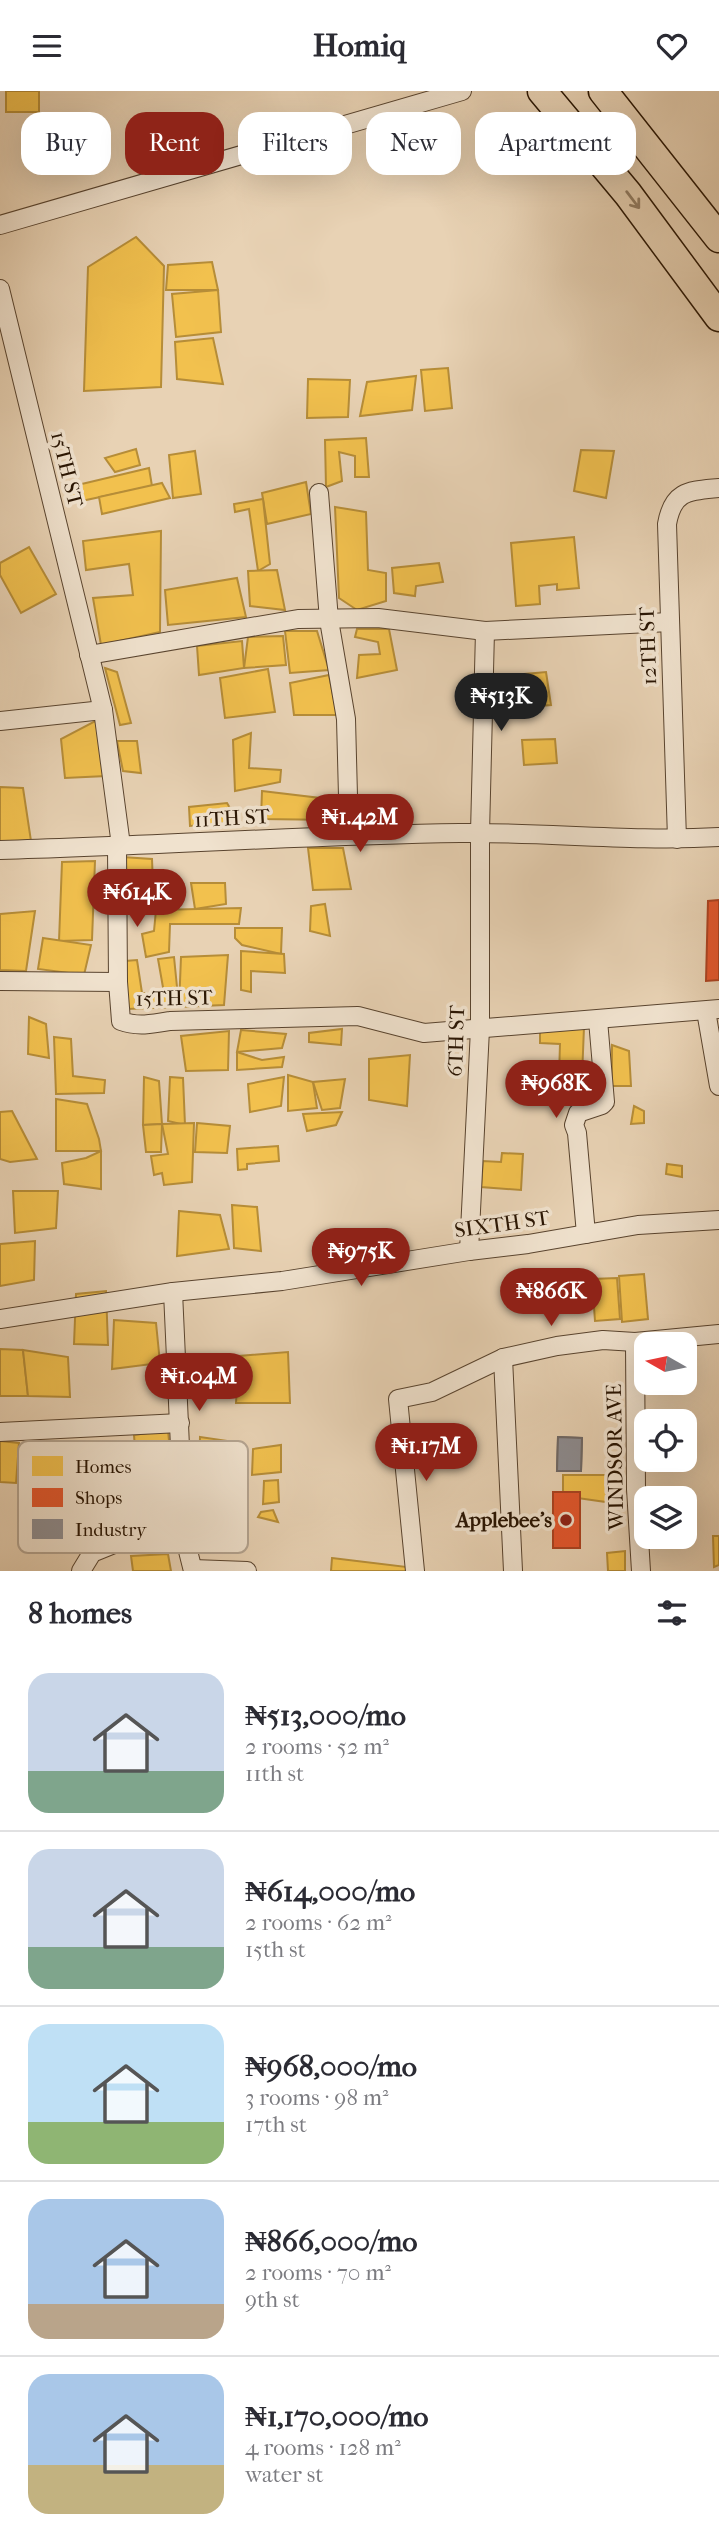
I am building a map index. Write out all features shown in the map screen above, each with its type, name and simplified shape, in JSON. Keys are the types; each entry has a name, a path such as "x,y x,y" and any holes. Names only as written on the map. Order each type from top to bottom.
{"main road":[{"path":"542,91 628,194 719,317"},
{"path":"603,91 719,238"}],"street":[{"path":"0,225 462,91"},
{"name":"15TH ST","path":"0,289 103,710 120,838 117,847 118,982 121,1021 132,1025 358,1016 424,1034 712,1010"},
{"name":"12TH ST","path":"677,839 667,524 670,508 676,498 692,491 719,488"},
{"path":"320,493 329,619 346,719 349,835"},
{"path":"89,655 298,619 378,618 485,631 670,622"},
{"name":"6TH ST","path":"469,1251 480,1029 480,833 485,631"},
{"path":"0,721 103,710"},
{"name":"11TH ST","path":"0,850 349,835 480,833 677,839 719,837"},
{"path":"0,981 118,982"},
{"path":"712,1010 719,1086"},
{"path":"586,1234 575,1125 578,1113 605,1102 598,1020"},
{"name":"SIXTH ST","path":"0,1319 173,1292 282,1281 638,1225 719,1220"},
{"path":"173,1292 181,1441"},
{"path":"697,1336 719,1334"},
{"path":"415,1571 398,1399 432,1392 503,1358 557,1346 603,1340 634,1342"},
{"path":"503,1358 513,1571"},
{"name":"WINDSOR AVE","path":"635,1395 636,1489 641,1571"},
{"path":"0,1432 180,1423"},
{"path":"80,1571 92,1553"},
{"path":"189,1553 193,1570 247,1571"}],"building: Homes":[{"path":"6,91 39,91 39,112 6,112"},
{"path":"136,237 164,266 161,387 84,391 88,267"},
{"path":"212,262 218,290 166,290 168,265"},
{"path":"218,290 221,332 176,337 172,294"},
{"path":"213,338 223,384 177,379 175,342"},
{"path":"448,368 452,408 425,411 421,370"},
{"path":"416,376 412,410 360,416 367,382"},
{"path":"308,379 350,380 348,417 307,418"},
{"path":"366,438 369,477 355,477 355,456 339,452 342,481 326,487 325,440"},
{"path":"136,449 140,465 115,472 105,458"},
{"path":"581,450 614,451 606,498 574,491"},
{"path":"195,451 201,494 173,498 169,455"},
{"path":"149,468 152,486 72,503 69,487"},
{"path":"306,482 311,514 267,524 262,493"},
{"path":"162,483 170,498 102,514 99,497"},
{"path":"263,499 270,564 258,571 249,509 235,512 234,504"},
{"path":"335,507 366,512 368,570 386,573 386,601 357,610 339,598"},
{"path":"161,531 160,632 101,645 93,598 133,595 129,564 86,570 83,541"},
{"path":"574,537 579,588 557,590 557,584 539,586 540,604 516,606 511,543"},
{"path":"29,547 56,594 21,613 0,575 0,563"},
{"path":"439,563 443,582 416,586 415,596 394,593 392,568"},
{"path":"277,570 285,610 250,606 248,571"},
{"path":"237,578 246,617 168,625 165,590"},
{"path":"357,629 389,629 397,670 357,678 359,655 380,654 378,642 355,637"},
{"path":"285,631 317,631 329,670 290,673"},
{"path":"283,636 286,665 244,668 248,637"},
{"path":"242,641 244,668 199,675 197,646"},
{"path":"105,668 117,672 131,723 120,725"},
{"path":"268,669 275,712 225,718 220,678"},
{"path":"546,672 551,705 528,707 525,674"},
{"path":"329,675 337,715 294,715 290,683"},
{"path":"101,718 106,776 65,778 61,739"},
{"path":"251,733 249,768 281,770 280,782 235,791 233,740"},
{"path":"555,739 557,763 524,765 522,740"},
{"path":"117,741 137,741 141,773 123,771"},
{"path":"0,787 23,788 31,841 0,841"},
{"path":"262,791 337,800 337,820 261,819"},
{"path":"227,803 238,822 190,826 189,807"},
{"path":"308,848 343,848 351,889 313,890"},
{"path":"122,857 152,859 157,905 144,908 141,882 122,881"},
{"path":"95,861 92,940 59,941 62,862"},
{"path":"191,883 225,883 226,904 195,909"},
{"path":"325,904 330,936 310,931 311,906"},
{"path":"241,908 239,924 170,924 169,952 146,957 142,934 154,931 156,910"},
{"path":"35,911 26,971 0,970 0,914"},
{"path":"235,928 282,928 281,954 242,945 235,938"},
{"path":"43,938 91,945 84,975 38,969"},
{"path":"241,951 284,954 285,973 251,971 251,992 241,990"},
{"path":"228,955 224,1005 179,1007 181,957"},
{"path":"174,957 179,1007 127,1009 125,961 137,960 142,993 164,993 158,959"},
{"path":"29,1017 46,1024 49,1058 28,1054"},
{"path":"540,1026 584,1027 582,1077 559,1076 560,1044 540,1043"},
{"path":"342,1029 341,1045 309,1042 309,1033"},
{"path":"241,1030 286,1034 282,1048 237,1052"},
{"path":"229,1031 228,1070 186,1071 181,1036"},
{"path":"54,1037 71,1039 73,1076 105,1080 104,1093 56,1094"},
{"path":"612,1045 629,1051 631,1086 612,1086"},
{"path":"237,1052 262,1060 284,1057 282,1067 237,1070"},
{"path":"410,1055 407,1106 369,1100 369,1059"},
{"path":"288,1075 313,1082 317,1108 288,1111"},
{"path":"144,1077 159,1081 162,1124 143,1125"},
{"path":"170,1077 183,1078 185,1125 168,1121"},
{"path":"284,1077 281,1106 250,1112 248,1084"},
{"path":"345,1079 340,1108 322,1110 313,1082"},
{"path":"56,1099 87,1104 101,1151 56,1151"},
{"path":"634,1106 644,1111 644,1123 631,1124"},
{"path":"12,1111 37,1159 10,1162 0,1159 0,1112"},
{"path":"342,1112 336,1125 307,1131 303,1114"},
{"path":"194,1123 192,1182 164,1185 162,1173 154,1175 151,1156 168,1154 162,1124"},
{"path":"197,1123 230,1126 227,1153 195,1152"},
{"path":"162,1124 161,1152 146,1152 143,1125"},
{"path":"278,1146 279,1161 247,1164 247,1169 238,1170 237,1149"},
{"path":"101,1151 101,1189 64,1184 62,1163 86,1158"},
{"path":"502,1153 523,1154 521,1190 481,1187 483,1161 501,1162"},
{"path":"667,1164 682,1166 682,1177 666,1174"},
{"path":"13,1191 58,1191 56,1228 15,1233"},
{"path":"232,1205 257,1207 261,1251 234,1248"},
{"path":"179,1211 220,1215 229,1249 177,1256"},
{"path":"35,1241 34,1280 0,1286 0,1244"},
{"path":"644,1274 648,1319 622,1322 619,1276"},
{"path":"617,1278 620,1319 595,1321 592,1279"},
{"path":"560,1284 576,1284 574,1307 560,1305"},
{"path":"540,1287 543,1304 528,1306 525,1288"},
{"path":"106,1291 108,1345 74,1344 76,1294"},
{"path":"114,1320 156,1323 160,1363 112,1369"},
{"path":"0,1349 23,1350 28,1396 0,1396"},
{"path":"23,1350 68,1357 70,1397 28,1396"},
{"path":"288,1352 290,1403 236,1403 239,1356"},
{"path":"168,1430 169,1441 134,1441 134,1435"},
{"path":"200,1437 228,1441 200,1441"},
{"path":"0,1441 18,1443 16,1483 0,1482"},
{"path":"281,1445 281,1472 252,1475 253,1449"},
{"path":"563,1475 607,1475 606,1502 563,1496"},
{"path":"278,1480 279,1502 263,1504 264,1481"},
{"path":"273,1510 278,1522 258,1517 261,1512"},
{"path":"713,1536 719,1536 719,1565 714,1567"},
{"path":"625,1551 625,1571 608,1571 607,1553"},
{"path":"168,1554 171,1571 133,1571 131,1556"},
{"path":"332,1558 407,1567 406,1571 331,1571"}],"building: Shops":[{"path":"719,900 719,980 706,981 708,901"},
{"name":"Applebee's","path":"553,1492 580,1492 580,1548 553,1548"}],"building: Industry":[{"path":"558,1437 582,1438 581,1471 557,1471"},
{"path":"558,1437 582,1438 581,1471 557,1471"}],"place":[{"name":"Applebee's","path":"566,1520"}]}
